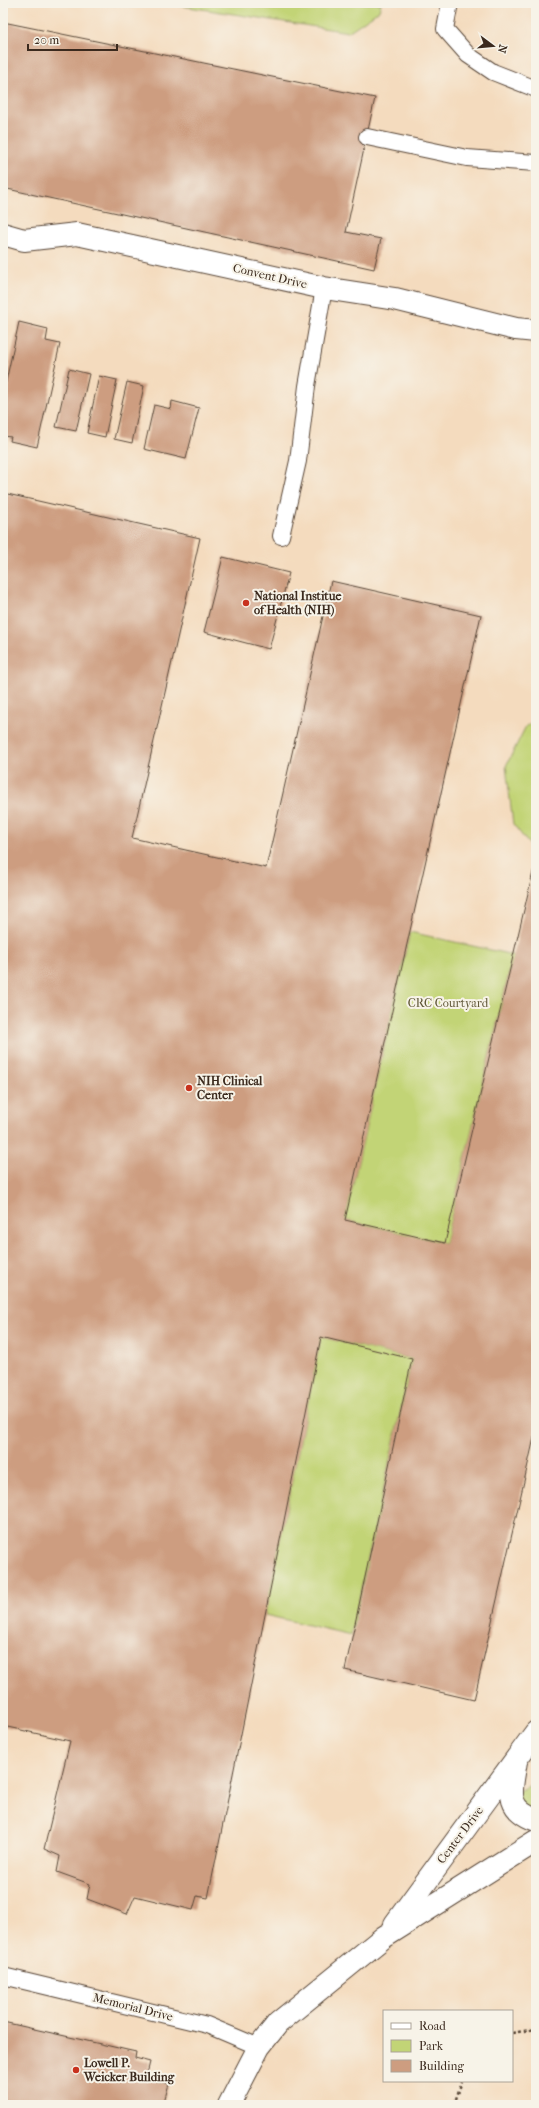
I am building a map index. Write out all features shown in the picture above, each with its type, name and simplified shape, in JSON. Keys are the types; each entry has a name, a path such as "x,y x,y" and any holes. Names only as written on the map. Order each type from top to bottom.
{"street":[{"name":"Convent Drive","path":"3,234 24,240 77,234 324,288 395,299 516,329 536,331"},
{"name":"Center Drive","path":"384,1937 536,1732"},
{"path":"516,1759 511,1795 516,1807 522,1815 536,1820"},
{"name":"Center Drive","path":"229,2105 260,2047 278,2023 384,1937 536,1841"}],"lane":[{"path":"450,3 445,29 468,56 493,72 536,89"},
{"path":"367,137 467,158 536,163"},
{"path":"281,536 298,461 307,386 324,288"},
{"name":"Memorial Drive","path":"3,1976 207,2025 260,2047"}],"path":[{"path":"513,2032 536,2029"},
{"path":"454,2105 462,2082"},
{"path":"531,2105 536,2088"}],"green space":[{"path":"163,3 381,3 379,11 348,32"},
{"path":"536,720 536,853 513,824 506,766 526,726"},
{"name":"CRC Courtyard","path":"410,932 513,955 445,1243 345,1220"},
{"path":"321,1337 412,1359 351,1635 265,1615"},
{"path":"536,1779 536,1820 511,1795 531,1785"}],"building":[{"path":"3,22 375,98 346,232 381,239 374,269 3,188"},
{"path":"19,322 48,329 46,341 60,344 37,447 10,441 11,437 3,436 3,395"},
{"path":"69,369 89,374 76,431 56,427"},
{"path":"99,376 117,380 105,437 87,433"},
{"path":"127,382 144,386 132,443 114,439"},
{"path":"172,401 199,408 186,459 144,449 154,405 171,409"},
{"name":"NIH Clinical Center","path":"3,493 200,538 132,838 266,868 331,581 481,615 345,1220 445,1243 534,868 536,869 536,1429 474,1700 345,1670 412,1359 321,1337 208,1898 197,1896 193,1910 135,1896 127,1914 87,1899 90,1884 57,1872 60,1856 44,1849 70,1741 3,1726"},
{"name":"National Institue of Health (NIH)","path":"223,557 289,573 269,649 204,632"},
{"name":"Lowell P. Weicker Building","path":"3,2022 136,2052 135,2058 150,2062 146,2078 169,2084 163,2105 3,2105"}],"place":[{"name":"National Institue of Health (NIH)","path":"246,603"},
{"name":"NIH Clinical Center","path":"189,1088"},
{"name":"Lowell P. Weicker Building","path":"76,2070"}]}
